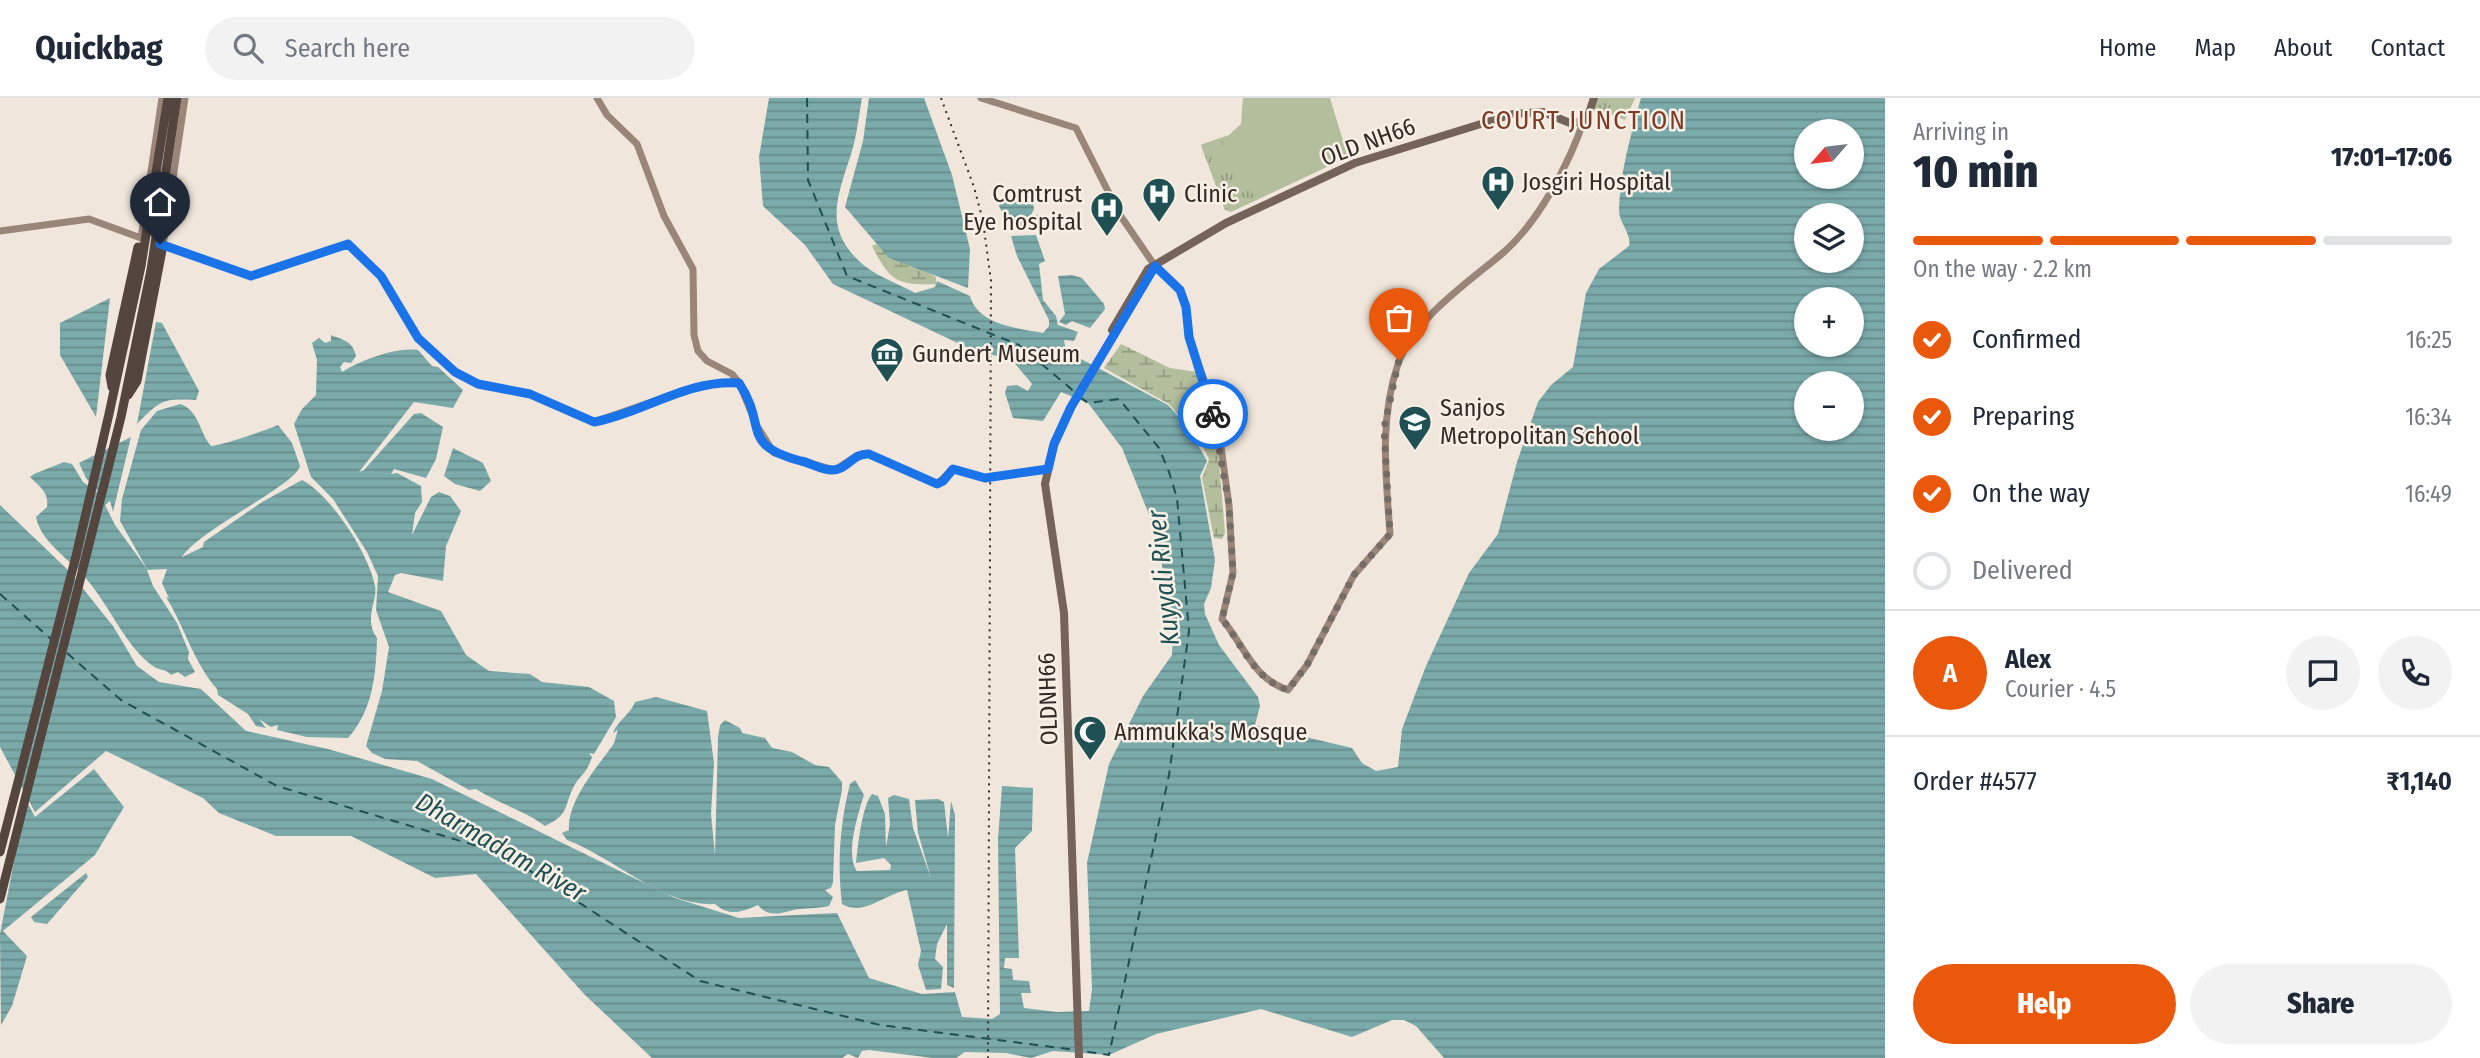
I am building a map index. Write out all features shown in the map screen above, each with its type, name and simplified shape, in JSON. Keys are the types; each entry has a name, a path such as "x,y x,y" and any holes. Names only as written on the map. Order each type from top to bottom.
{"highway":[{"path":"0,852 76,556 109,414 141,266 168,98"},
{"path":"0,900 121,417 151,270 177,98"},
{"path":"113,396 110,375 141,238"},
{"path":"124,400 137,382 162,244"}],"main road":[{"path":"0,231 89,219 141,238 162,98"},
{"path":"185,98 162,244 251,276 348,244 381,276 418,338 455,372 478,384 530,394 559,405 586,421 602,421 686,390 719,383 739,383"},
{"path":"597,98 607,115 637,144 664,216 694,272 694,335 698,351 707,361 732,374 739,383 757,426 774,453 828,470 842,467 858,455 869,454 937,484 953,469 985,478 1048,469"},
{"path":"981,98 1076,128 1120,215 1155,266 1173,281 1183,298 1189,337 1206,386 1221,447 1233,573 1222,619 1243,653 1264,677 1288,690 1307,665 1354,575 1390,534 1384,428 1399,360 1420,328 1471,277 1506,250 1532,217 1556,183 1594,98"},
{"name":"OLD NH66","path":"1071,407 1104,352 1111,333 1146,271 1226,223 1355,163 1513,114 1543,112 1570,123 1584,120"},
{"name":"OLDNH66","path":"1071,407 1054,444 1045,492 1064,613 1079,1058"}],"green space":[{"path":"1243,98 1330,98 1348,157 1231,212 1225,210 1201,145 1229,135 1241,124"},
{"path":"1598,98 1635,98 1625,120 1594,108"},
{"path":"1220,138 1236,173 1256,197 1225,210 1201,145"},
{"path":"876,244 936,277 936,284 912,284 896,278 878,257 872,246"},
{"path":"1121,344 1170,368 1197,372 1217,437 1225,533 1222,539 1214,538 1202,478 1209,459 1199,438 1169,404 1104,368"}],"water":[{"name":"Dharmadam River","path":"769,98 862,98 837,209 840,235 859,261 915,293 935,287 937,281 970,296 981,313 1000,324 1043,333 1049,326 1049,320 1017,256 1011,236 1036,235 1045,261 1039,264 1043,300 1056,316 1058,325 1078,332 1074,341 1064,340 1066,351 1168,405 1188,427 1207,461 1200,476 1215,560 1211,588 1204,604 1205,614 1219,645 1258,697 1260,706 1255,725 1352,748 1362,763 1376,771 1398,767 1402,729 1426,666 1469,573 1498,534 1517,462 1538,402 1551,385 1573,367 1586,293 1599,269 1629,246 1629,237 1619,210 1621,181 1641,98 1885,98 1885,1058 1444,1058 1416,1026 1404,1020 1392,1020 1352,1037 1261,1009 1156,1034 1109,1055 1053,1051 1031,1058 1006,1053 965,1052 956,1058 933,1058 869,1050 862,1051 858,1058 848,1054 842,1058 652,1058 585,995 476,874 435,878 351,836 276,836 219,813 203,798 106,751 35,812 0,747 0,505 69,571 113,626 137,666 159,682 201,689 246,731 328,749 432,779 675,898 739,918 837,913 869,978 922,994 955,992 962,1017 992,1019 1000,1014 998,839 1002,786 1033,788 1032,831 1015,848 1019,958 1005,958 1004,968 1012,969 1013,980 1029,981 1031,993 1021,993 1024,1008 1057,1012 1089,1011 1092,989 1087,863 1109,764 1143,696 1172,655 1173,634 1157,534 1122,448 1088,403 1061,392 1043,421 1013,418 1005,393 1007,386 1017,385 1028,391 1032,384 1013,361 964,346 833,284 805,245 763,206 759,157"},
{"path":"869,98 924,98 952,175 970,249 968,288 889,258 845,207 863,141"},
{"path":"1016,196 1032,197 1034,209 1031,215 1038,215 1043,226 1036,230 1009,226 999,206 1001,201"},
{"path":"1072,275 1082,278 1104,304 1105,309 1090,328 1072,321 1066,325 1059,322 1065,314 1058,276"},
{"path":"110,298 96,417 60,355 60,323"},
{"path":"156,322 162,323 199,391 196,400 169,400 157,405 137,424"},
{"path":"331,335 347,342 355,351 356,356 351,363 344,362 340,367 342,372 379,355 399,350 418,350 432,366 438,367 463,390 453,408 414,402 359,472 364,470 414,414 421,413 443,427 436,459 426,478 394,469 391,474 397,473 421,486 422,502 415,513 412,535 431,497 439,492 450,496 461,511 446,546 443,581 401,573 395,575 388,592 441,611 466,655 489,671 530,674 542,682 589,687 614,701 616,717 594,754 589,753 592,757 590,763 574,786 565,810 559,818 545,826 476,789 469,790 417,761 385,759 372,753 366,746 382,691 389,647 376,610 378,576 367,552 333,499 311,477 294,424 302,409 316,395 317,360 312,343 319,338 325,343 331,341"},
{"path":"180,404 195,416 211,446 278,425 292,443 300,466 295,474 207,534 182,557 203,547 204,542 262,502 302,480 325,498 357,542 375,586 371,624 377,638 376,665 368,704 348,738 307,737 277,730 278,725 271,727 259,719 266,728 256,726 248,714 218,695 166,597 169,598 162,583 167,569 147,570 153,586 177,623 195,672 185,677 178,672 171,675 153,666 131,644 91,584 54,548 38,525 36,517 47,507 47,497 30,477 64,462 72,464 83,482 99,493 86,478 79,463 131,437 113,512 110,501 105,505 115,525 147,569 120,521 122,499 141,430 157,411"},
{"path":"453,448 483,463 491,481 480,491 455,484 444,476"},
{"path":"656,697 707,711 714,763 711,814 715,855 718,737 720,725 725,720 740,728 742,733 765,738 772,748 792,752 815,765 829,767 842,782 835,825 833,882 831,888 825,890 833,897 829,906 773,914 758,905 741,911 726,911 715,904 696,903 658,890 567,840 562,833 569,830 578,796 614,744 618,730 613,733 615,729 635,702"},
{"path":"94,769 124,807 95,855 3,931 27,956 12,1006 1,1025 0,934 26,800 35,817"},
{"path":"855,780 864,795 852,845 857,871 890,870 891,865 884,858 856,863 863,816 872,794 878,796 885,814 886,847 890,824 888,798 894,795 909,799 913,828 931,878 918,833 915,800 938,799 944,802 948,838 951,801 955,815 954,988 947,985 947,924 937,944 935,959 943,967 941,989 926,990 918,965 921,951 907,890 858,908 842,904 842,829 850,784"},
{"path":"86,873 88,877 47,924 34,922 31,917"}],"ferry route":[{"path":"807,98 808,180 847,276 1019,345 1076,393"},
{"path":"1080,397 1088,403 1119,399 1159,448 1177,498 1189,631 1169,775 1109,1055 1082,1051"},
{"path":"0,594 52,640"},
{"path":"67,653 121,700 277,786 504,854 700,981 880,1025 1076,1050"}],"railway":[{"path":"941,98 974,187 983,221 991,281 988,1058"}],"way so far":[{"path":"1213,414 1221,447 1229,505 1233,573 1222,619 1243,653 1264,677 1288,690 1298,681 1354,575 1364,560 1387,540 1390,534 1384,428 1399,360"}],"place":[{"name":"Josgiri Hospital","path":"1498,212"},
{"name":"Clinic","path":"1159,224"},
{"name":"Comtrust Eye hospital","path":"1107,238"},
{"name":"Gundert Museum","path":"887,384"},
{"name":"Sanjos Metropolitan School","path":"1415,452"},
{"name":"Ammukka's Mosque","path":"1090,762"}],"district":[{"name":"COURT JUNCTION","path":"1584,120"}],"route":[{"path":"160,244 251,276 348,244 381,276 400,312 418,338 455,372 474,383 530,394 559,405 586,421 594,422 641,408 686,390 719,383 739,383 754,414 759,436 774,453 828,470 842,467 852,457 869,454 937,484 953,469 985,478 1033,469 1048,469 1054,444 1071,407 1155,266 1180,290 1186,307 1189,337 1213,414"}],"water label":[{"name":"Kuyyali River","path":"1163,578"}]}
